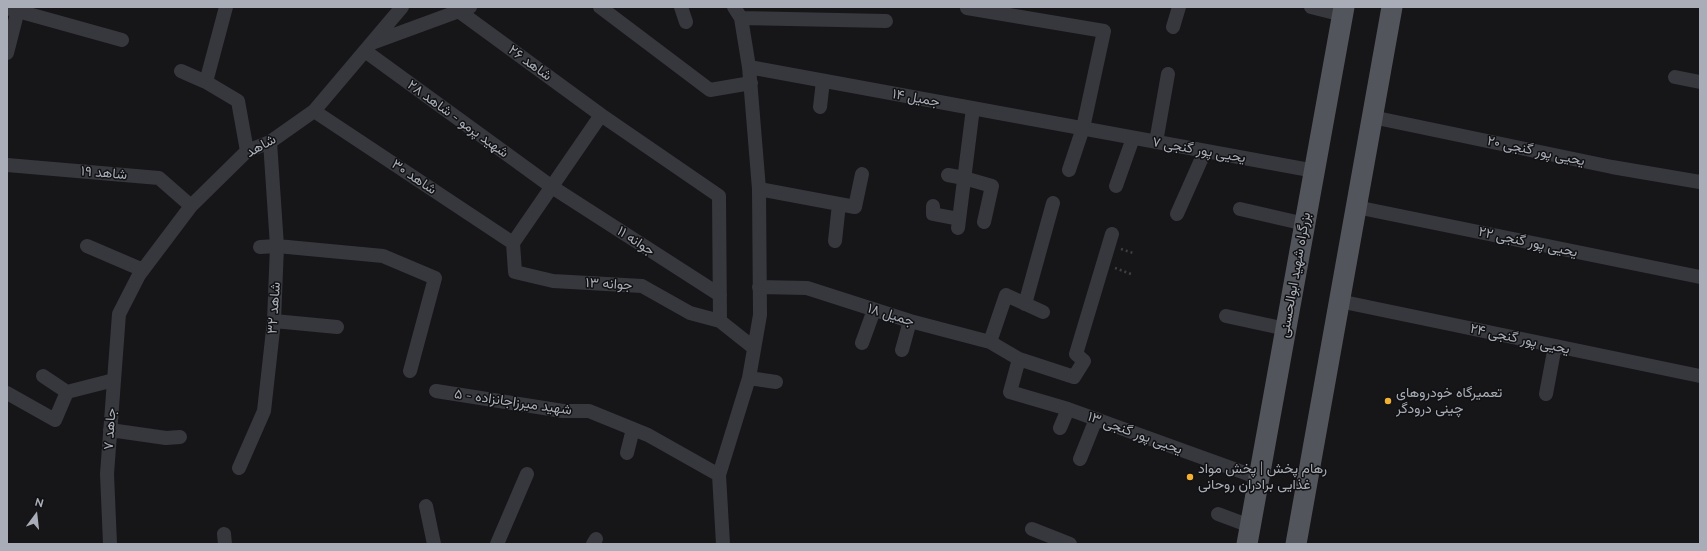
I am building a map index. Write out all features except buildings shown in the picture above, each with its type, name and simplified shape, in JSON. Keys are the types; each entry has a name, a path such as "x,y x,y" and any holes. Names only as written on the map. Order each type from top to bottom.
{"main road":[{"path":"1296,544 1392,7"},
{"name":"بزرگراه شهید ابوالحسنی","path":"1248,535 1344,11"}],"street":[{"path":"206,82 226,7"},
{"name":"شاهد","path":"119,314 139,275 191,206 247,151 270,142 314,110 402,7"},
{"path":"600,7 710,90 751,83"},
{"path":"681,7 686,22"},
{"path":"1173,27 1179,7"},
{"path":"1311,7 1344,11"},
{"path":"967,8 1104,31 1083,128 1069,170"},
{"path":"7,53 13,9 122,40"},
{"path":"368,47 465,9"},
{"name":"شاهد ۲۶","path":"465,9 601,115 719,196 720,295"},
{"path":"723,544 719,475 749,378 760,315 758,189 751,83 738,13 886,21"},
{"name":"شهید پرمو - شاهد ۲۸","path":"368,47 552,187"},
{"name":"جمیل ۱۴","path":"749,67 1083,128"},
{"path":"181,71 206,82 238,101 247,151"},
{"path":"1156,142 1168,74"},
{"path":"1675,77 1700,82"},
{"path":"820,107 823,81"},
{"path":"933,206 933,214 959,223 973,108"},
{"name":"شاهد ۳۰","path":"314,110 513,243"},
{"path":"513,243 601,115"},
{"name":"یحیی پور گنجی ۲۰","path":"1372,117 1612,167 1700,182"},
{"name":"یحیی پور گنجی ۷","path":"1083,128 1314,171"},
{"path":"1116,186 1133,138"},
{"name":"شاهد ۳۲","path":"239,468 264,411 274,321 277,246 270,142"},
{"path":"1177,214 1205,151"},
{"name":"شاهد ۱۹","path":"7,165 159,178 191,206"},
{"path":"758,189 855,207 862,174"},
{"path":"948,176 964,178 992,186 984,222"},
{"name":"جوانه ۱۱","path":"552,187 720,295"},
{"path":"1026,304 1053,203"},
{"path":"835,241 839,204"},
{"name":"یحیی پور گنجی ۲۲","path":"1356,207 1700,277"},
{"path":"1240,209 1305,224"},
{"name":"جمیل ۱۸","path":"759,287 808,288 910,321 990,342 1019,359 1074,377 1084,360 1076,354 1112,234"},
{"name":"جوانه ۱۳","path":"513,243 515,272 553,281 642,286 690,313 720,321"},
{"path":"87,246 143,270"},
{"path":"260,247 277,246 382,256 435,278 410,371"},
{"path":"990,342 1006,294 1043,312"},
{"path":"720,295 720,321 754,348"},
{"name":"یحیی پور گنجی ۲۴","path":"1339,301 1700,376"},
{"path":"862,343 874,310"},
{"name":"جاهد ۷","path":"110,544 107,474 119,314"},
{"path":"1226,316 1286,329"},
{"path":"274,321 337,327"},
{"path":"902,350 910,321"},
{"path":"1546,394 1555,346"},
{"name":"یحیی پور گنجی ۱۳","path":"1019,359 1010,392 1096,419 1259,478"},
{"path":"43,376 67,392 114,380"},
{"path":"749,378 776,382"},
{"name":"شهید میرزاجانزاده - ۵","path":"436,391 563,411 589,411 648,435 719,475"},
{"path":"7,393 55,420 67,392"},
{"path":"1060,428 1068,410"},
{"path":"1080,460 1096,419"},
{"path":"627,453 634,429"},
{"path":"110,430 166,438 180,437"},
{"path":"497,544 527,474"},
{"path":"426,506 434,544"},
{"path":"1218,514 1248,535"},
{"path":"1032,529 1070,544"}],"place":[{"name":"تعمیرگاه خودروهای چینی درودگر","path":"1388,401"},
{"name":"رهام پخش | پخش مواد غذایی برادران روحانی","path":"1190,477"}]}
